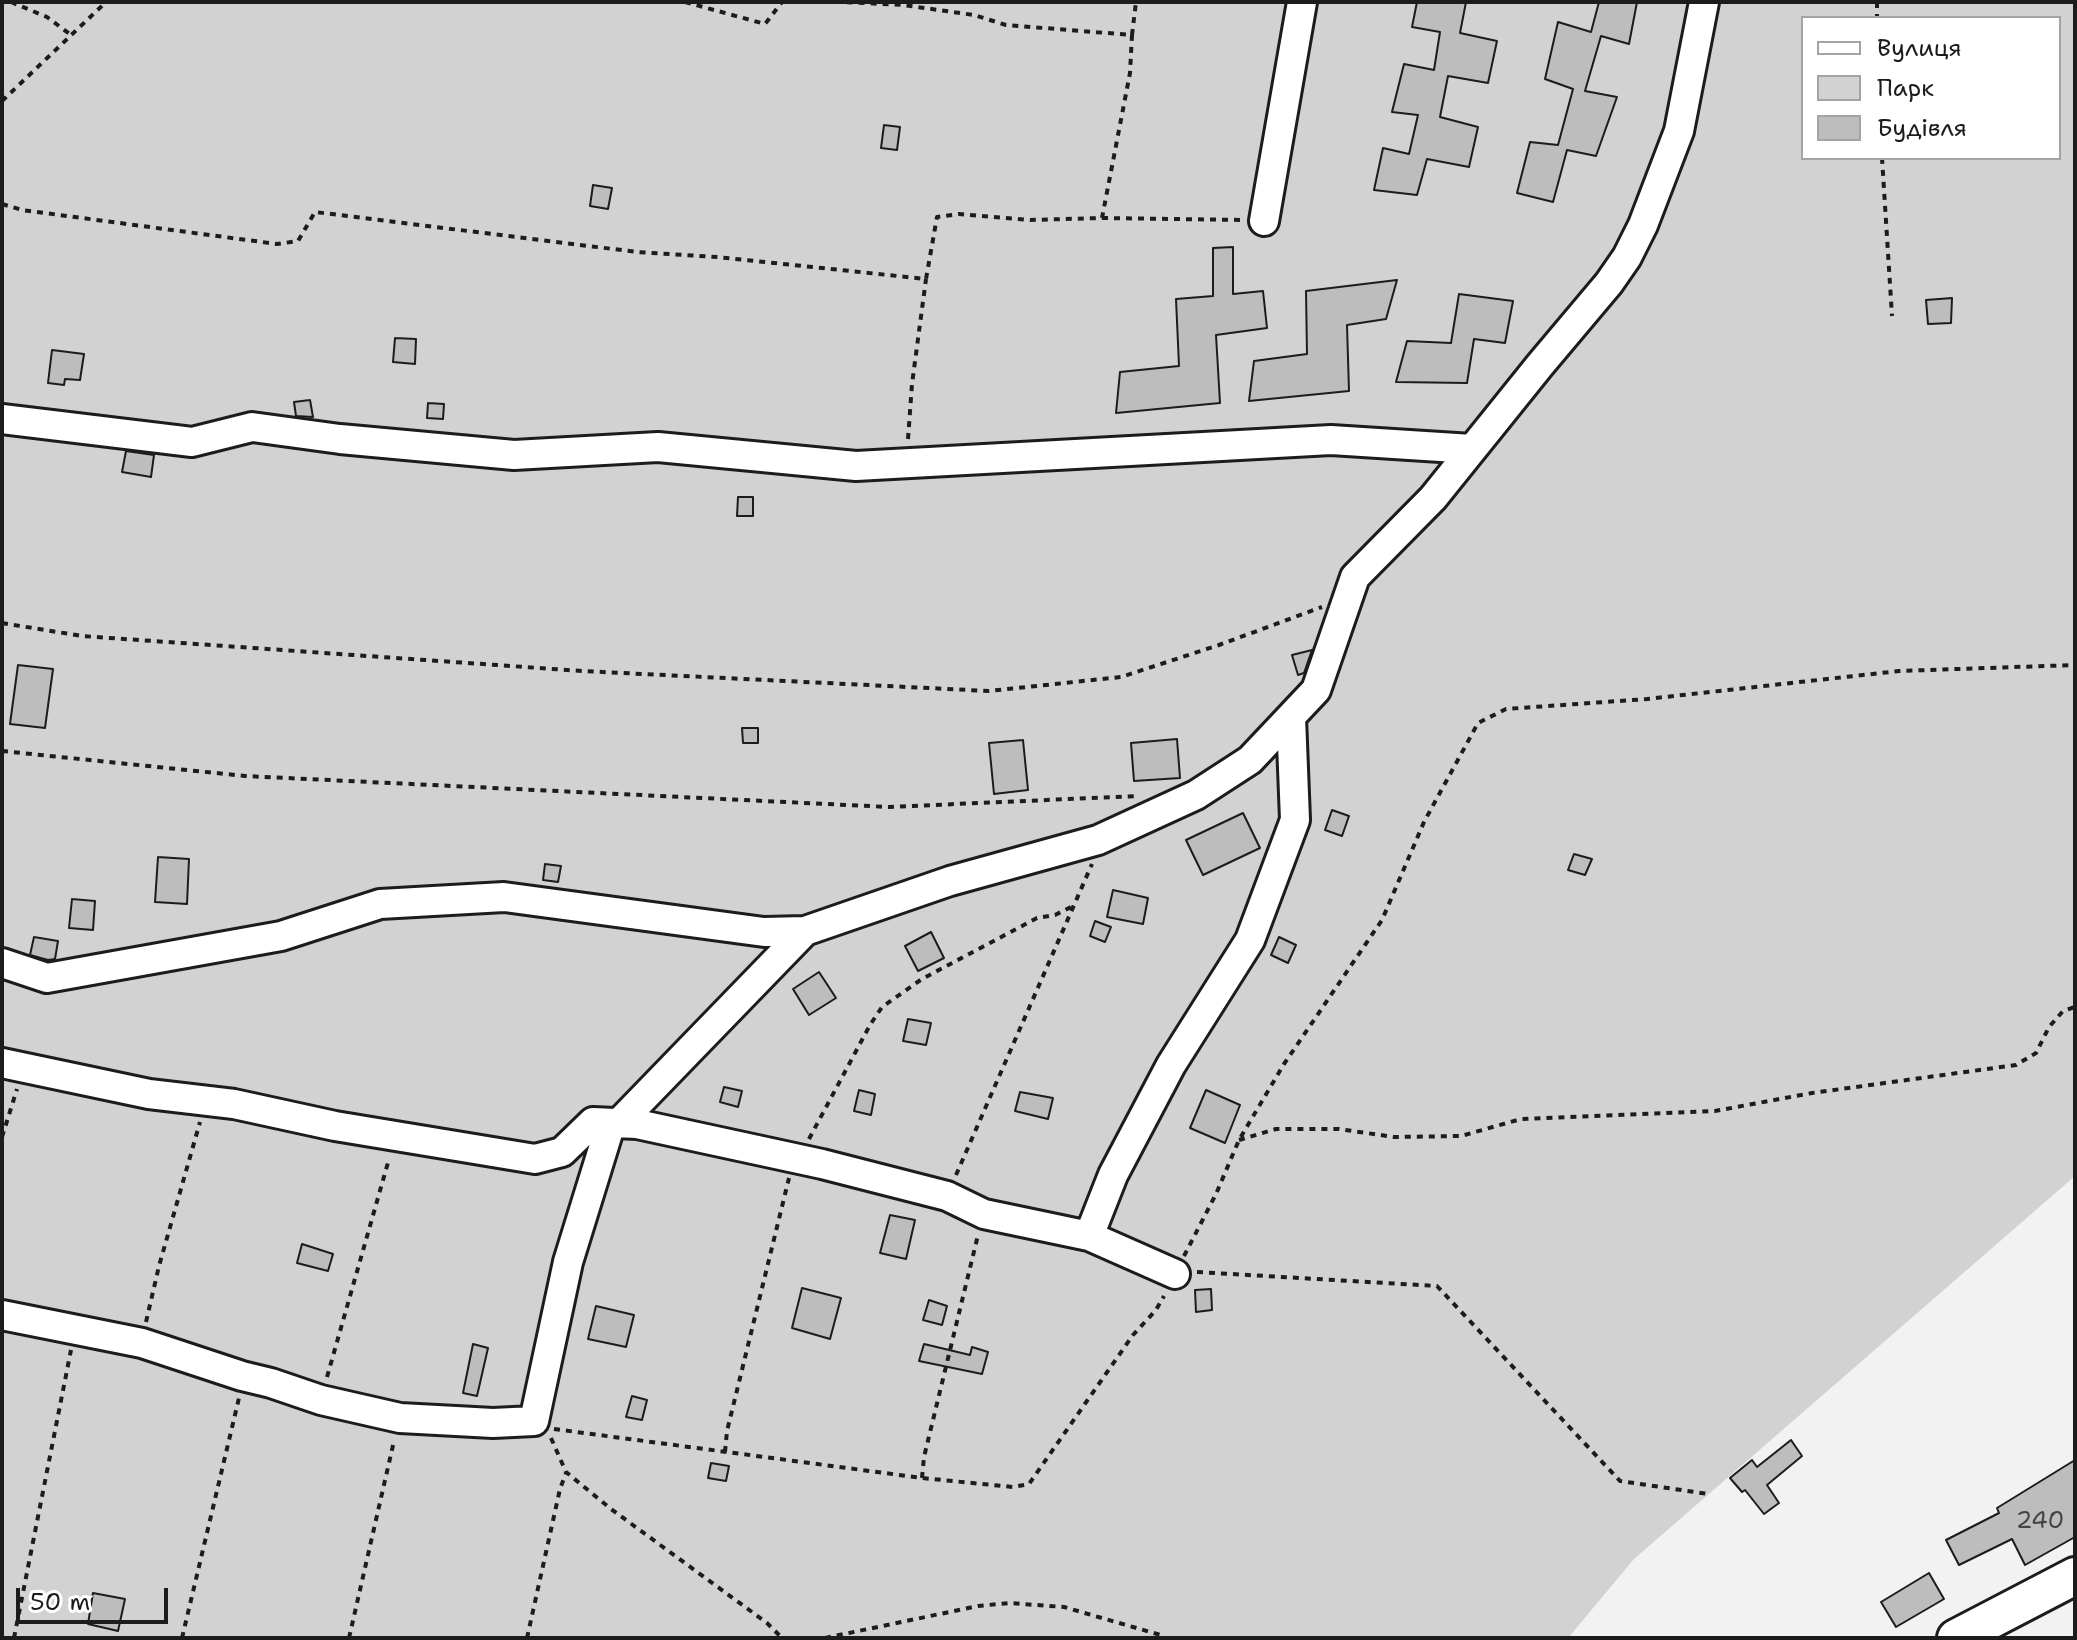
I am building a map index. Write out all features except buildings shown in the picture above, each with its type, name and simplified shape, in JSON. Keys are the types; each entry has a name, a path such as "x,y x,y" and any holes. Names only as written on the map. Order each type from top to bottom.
{"main road":[{"path":"1956,1638 2075,1576"}],"street":[{"path":"1264,221 1302,2"},
{"path":"2,963 47,978 281,936 380,904 504,897 764,932 805,931 950,881 1098,840 1196,795 1250,760 1316,690 1355,577 1433,498 1627,257 1643,225 1679,131 1704,2"},
{"path":"2,419 192,442 252,427 340,439 514,455 658,447 856,466 1331,440 1472,449"},
{"path":"1089,1236 1113,1175 1171,1065 1250,940 1295,820 1291,717"},
{"path":"2,1315 142,1343 321,1400 400,1418 493,1423 534,1421 568,1262 615,1123 805,931"},
{"path":"13,1065 149,1094 234,1104 395,1137 535,1159 562,1152 593,1122 679,1132 947,1196 984,1214 1089,1236 1175,1274"}],"path":[{"path":"11,2 47,17 71,35"},
{"path":"2,101 106,2"},
{"path":"685,2 765,24 782,2"},
{"path":"844,2 903,5 974,15 1006,25 1132,35"},
{"path":"1102,218 1130,73 1136,2"},
{"path":"1882,160 1892,316"},
{"path":"2,204 22,210 277,244 298,241 315,212 637,252 717,257 926,279"},
{"path":"907,464 912,384 937,217 959,214 1030,220 1264,221"},
{"path":"2,623 82,636 582,671 989,691 1121,677 1219,645 1310,610 1347,600"},
{"path":"782,1638 767,1623 611,1509 566,1472 548,1430 583,1431 922,1478 1013,1487 1029,1484 1133,1335 1156,1310 1216,1194 1239,1140 1284,1064 1382,920 1424,822 1478,723 1506,709 1647,699 1899,671 2075,665"},
{"path":"2,751 245,776 889,807 1135,795 1152,798 1170,807"},
{"path":"947,1196 1075,905 1097,851 1098,840"},
{"path":"725,1452 727,1431 794,1158 805,1146 870,1025 882,1007 922,979 1037,918 1055,915 1075,905"},
{"path":"1239,1140 1276,1129 1339,1129 1394,1137 1461,1136 1521,1119 1715,1111 1812,1093 2016,1065 2036,1053 2049,1027 2063,1011 2075,1007"},
{"path":"2,1137 13,1065"},
{"path":"142,1343 159,1266 207,1101"},
{"path":"321,1400 395,1137"},
{"path":"922,1478 924,1457 980,1219 984,1214"},
{"path":"1175,1274 1209,1271 1437,1286 1620,1481 1708,1494"},
{"path":"14,1638 75,1330"},
{"path":"182,1638 242,1376"},
{"path":"349,1638 400,1418"},
{"path":"527,1638 566,1472"},
{"path":"825,1638 978,1606 1009,1603 1064,1607 1164,1636"}],"green space":[{"path":"2,2 2075,2 2075,1176 1634,1559 1568,1638 2,1638"}]}
